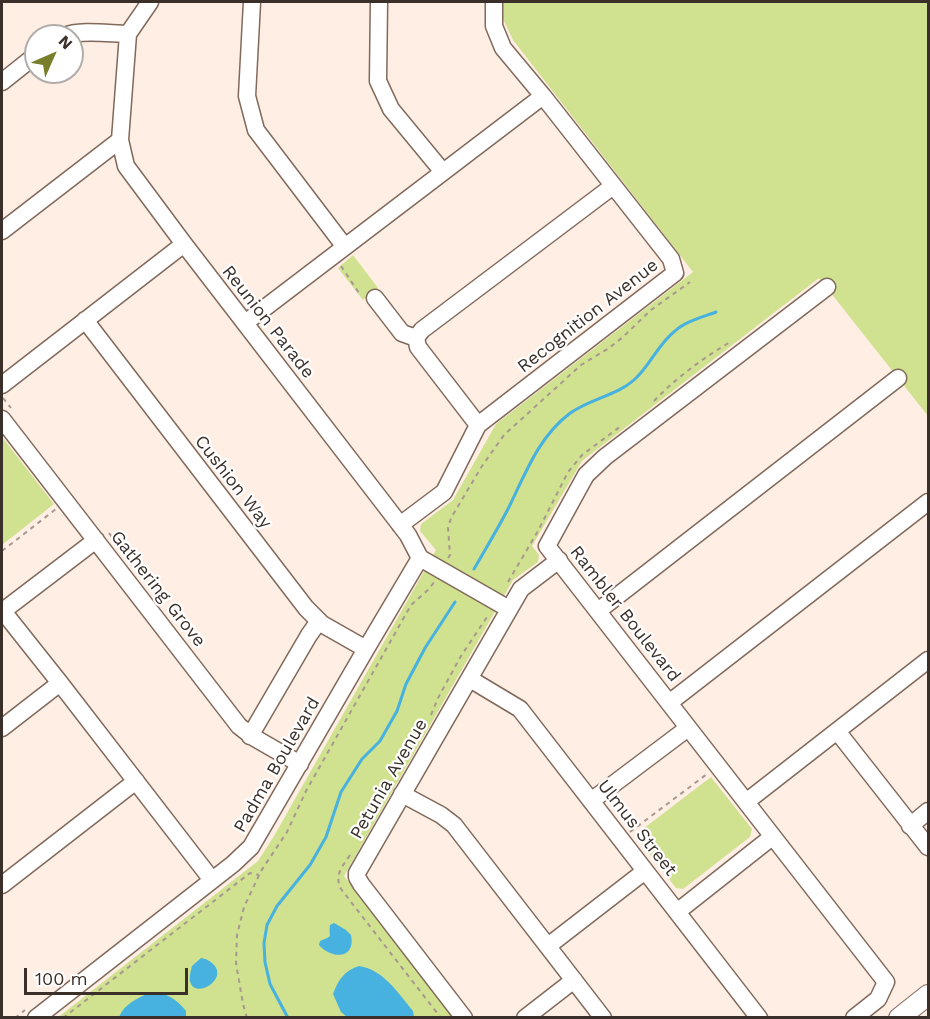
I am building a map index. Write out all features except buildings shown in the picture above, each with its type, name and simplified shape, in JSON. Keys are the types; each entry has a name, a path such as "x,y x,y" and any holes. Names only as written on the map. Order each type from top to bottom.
{"main road":[{"path":"913,1013 928,995"}],"street":[{"path":"84,33 128,34 150,2"},
{"path":"252,2 247,96 256,130 345,247"},
{"path":"379,2 378,81 392,109 443,172"},
{"name":"Recognition Avenue","path":"400,525 444,492 478,425 675,273 671,259 503,48 494,26 494,2"},
{"name":"Reunion Parade","path":"128,34 120,140 126,165 408,535 420,558"},
{"path":"2,82 24,65"},
{"path":"245,323 543,96"},
{"path":"2,231 120,140"},
{"path":"478,425 418,347 416,338 431,323 613,186"},
{"path":"2,385 184,244"},
{"name":"Rambler Boulevard","path":"827,287 614,450 586,475 547,546 886,982 878,999 854,1017"},
{"path":"375,298 402,333 416,338"},
{"name":"Cushion Way","path":"85,320 310,614 366,649"},
{"path":"597,611 898,378"},
{"name":"Gathering Grove","path":"2,419 234,720 250,736 300,764"},
{"path":"669,703 928,502"},
{"path":"96,540 2,610 212,880"},
{"path":"420,558 509,609"},
{"name":"Padma Boulevard","path":"36,1017 252,848 420,558"},
{"name":"Petunia Avenue","path":"464,1017 361,884 357,873 521,589 559,560"},
{"path":"250,736 319,621"},
{"path":"746,801 928,660"},
{"name":"Ulmus Street","path":"470,679 519,709 759,1017"},
{"path":"2,728 60,683"},
{"path":"591,801 688,728"},
{"path":"837,732 928,847"},
{"path":"2,885 136,781"},
{"path":"402,794 441,815 454,825 603,1017"},
{"path":"910,826 928,812"},
{"path":"677,912 772,837"},
{"path":"548,946 645,871"},
{"path":"525,1017 574,980"}],"path":[{"path":"247,1017 236,963 237,935 244,907 259,875 287,832 306,791 411,604 429,589 442,570 450,555 448,528 451,518 482,466 504,435 581,365 609,348 651,310 690,282"},
{"path":"2,551 57,508"},
{"path":"621,840 717,765"},
{"path":"63,1017 250,873 259,875"}],"green space":[{"path":"503,2 928,2 928,416 819,278 582,461 532,546 539,555 538,562 513,580 344,876 454,1017 57,1018 258,861 436,550 420,531 421,524 453,500 496,424 693,272 513,40 503,19"},
{"path":"353,255 378,288 363,300 338,268"},
{"path":"2,437 54,504 2,545"},
{"path":"711,777 752,829 750,837 683,889 676,888 635,835"}],"water":[{"path":"334,923 351,935 350,949 341,955 330,953 319,945 320,941 330,936 330,925"},
{"path":"201,958 214,965 217,976 209,986 197,989 190,981 190,976 192,966"},
{"path":"359,966 376,972 390,983 413,1011 414,1017 347,1017 341,1012 333,994 339,980"},
{"path":"152,992 167,995 176,1001 186,1011 186,1017 119,1017 128,1005"}],"waterway":[{"path":"474,569 506,513 534,456 549,433 577,409 611,394 634,380 669,336 679,328 716,312"},
{"path":"288,1018 270,984 265,962 264,943 267,925 277,906 310,865 326,837 341,792 362,759 380,741 397,711 406,684 425,648 455,602"}]}
